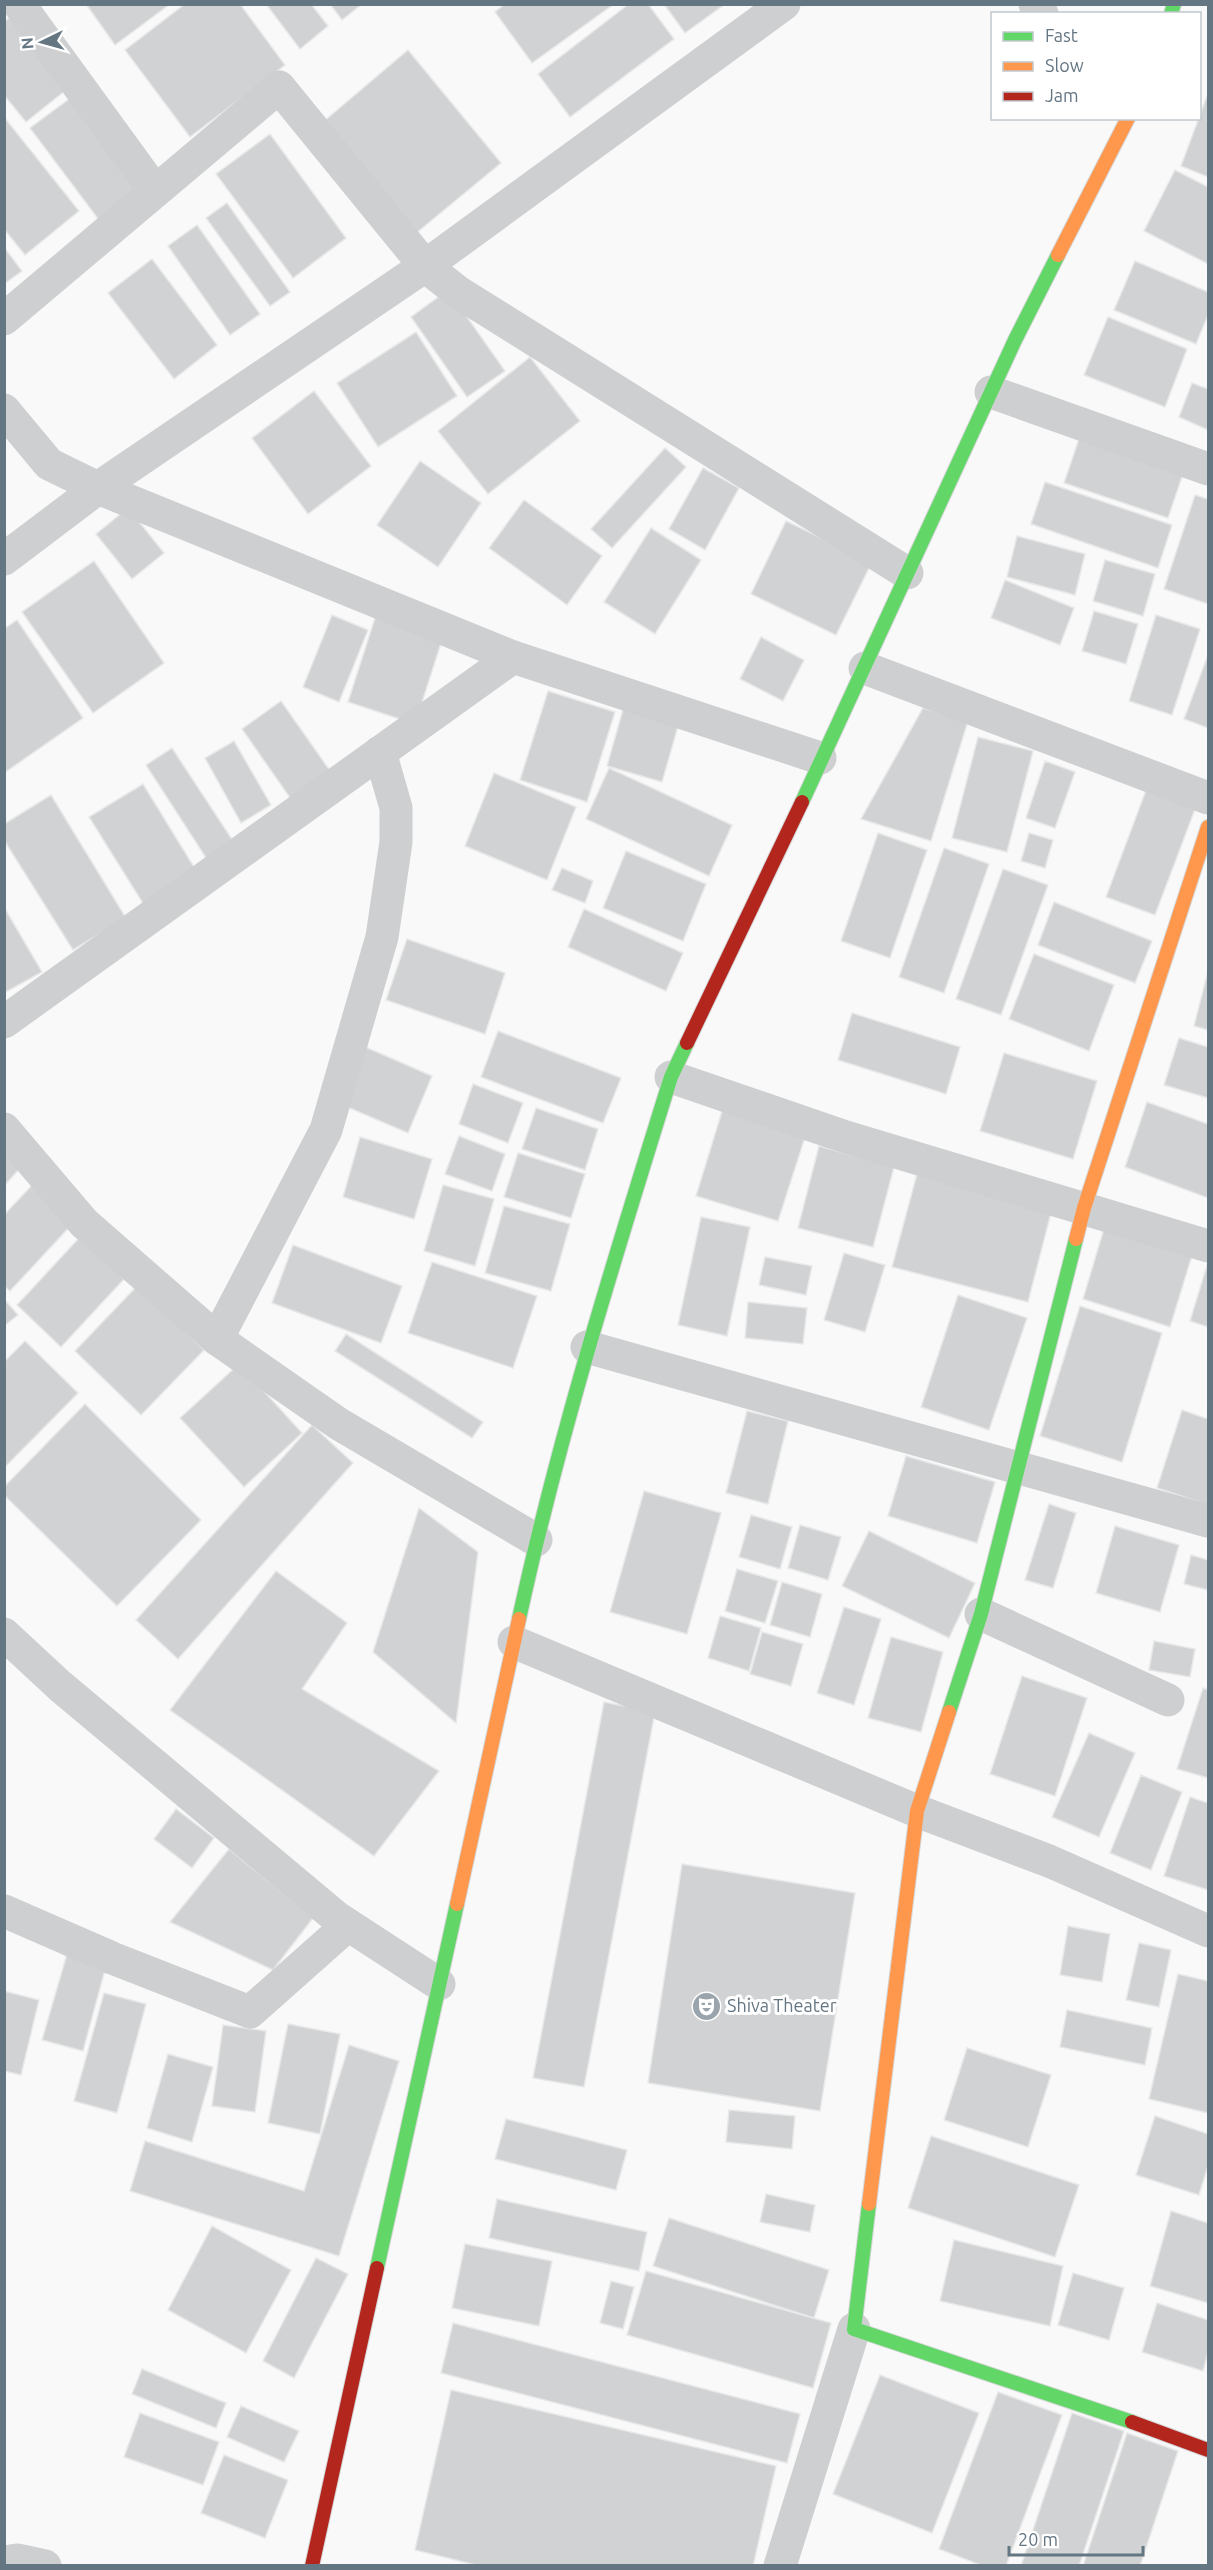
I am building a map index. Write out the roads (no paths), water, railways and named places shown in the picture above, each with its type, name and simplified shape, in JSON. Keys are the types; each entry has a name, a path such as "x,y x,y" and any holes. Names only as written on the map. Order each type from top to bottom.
{"street":[{"path":"19,4 155,191"},
{"path":"4,559 98,488 425,266 784,4"},
{"path":"4,319 279,87 425,266 468,299 907,573"},
{"path":"312,2565 536,1540 587,1347 670,1077 820,758 865,668 991,392 1127,120"},
{"path":"991,392 1209,469"},
{"path":"4,410 49,465 98,488 513,657 820,758"},
{"path":"4,1022 513,657"},
{"path":"865,668 1209,798"},
{"path":"217,1339 326,1130 382,937 396,842 396,808 380,752"},
{"path":"780,2565 854,2329 917,1811 981,1614 1084,1208 1209,827"},
{"path":"670,1077 846,1137 1209,1246"},
{"path":"4,1129 84,1223 217,1339 339,1424 536,1540"},
{"path":"587,1347 1209,1521"},
{"path":"981,1614 1168,1700"},
{"path":"4,1634 60,1686 336,1917 439,1984"},
{"path":"514,1642 917,1811 1049,1862 1209,1931"},
{"path":"4,1911 112,1958 250,2012 348,1925"},
{"path":"854,2329 1209,2450"},
{"path":"4,2562 17,2560 45,2565"}],"place":[{"name":"Shiva Theater","path":"706,2006"}]}
